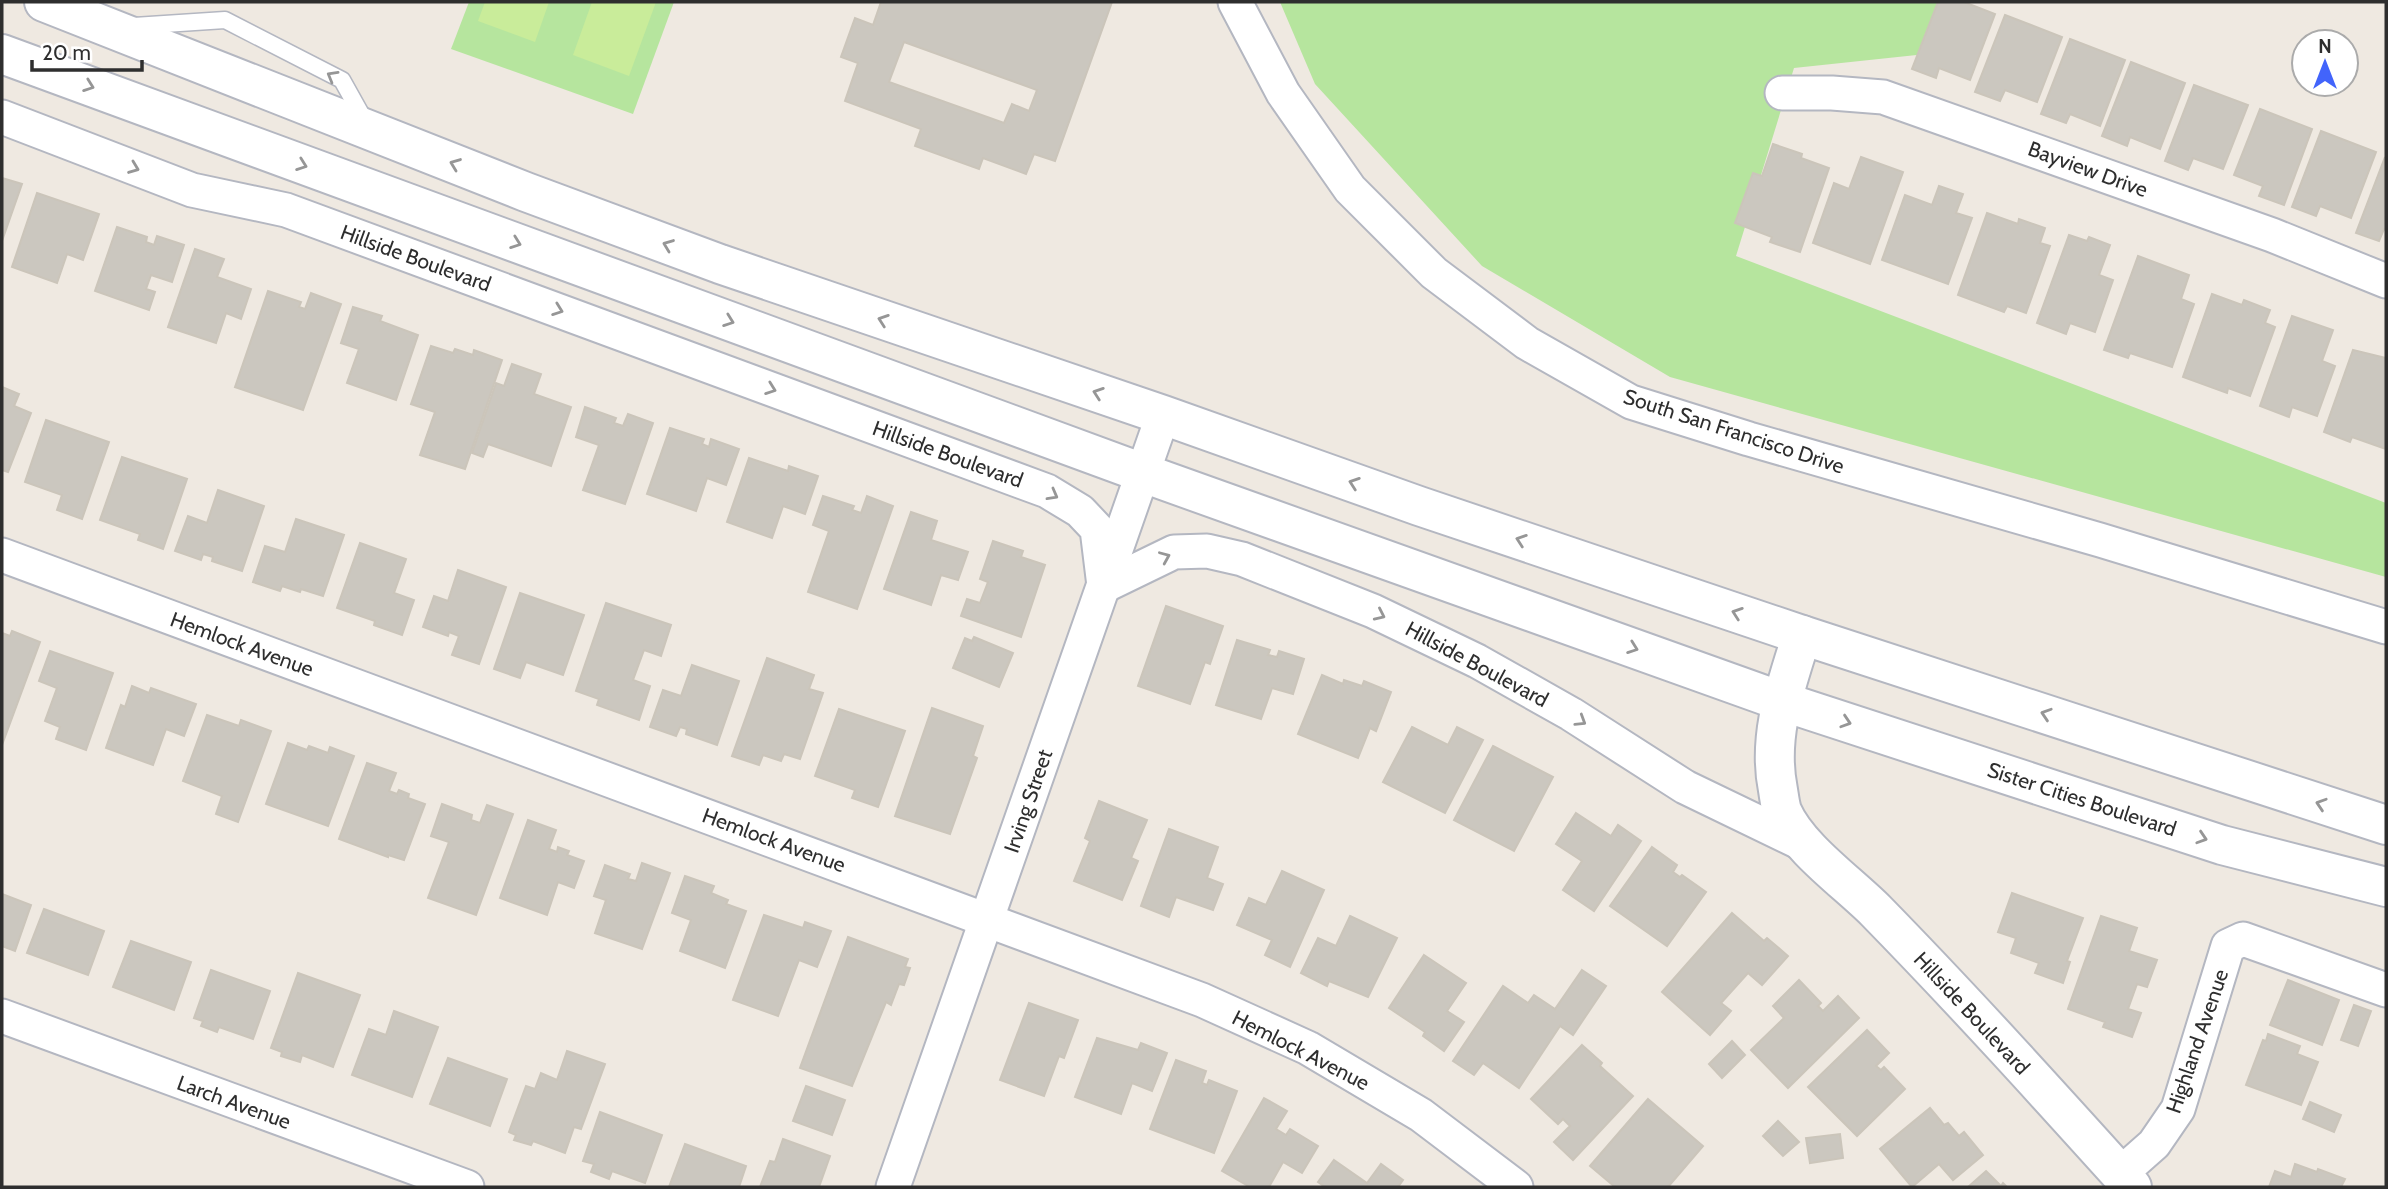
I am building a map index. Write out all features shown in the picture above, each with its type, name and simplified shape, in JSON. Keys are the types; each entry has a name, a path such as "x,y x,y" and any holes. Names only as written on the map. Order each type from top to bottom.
{"main road":[{"path":"44,2 370,131 720,264 1163,415 1419,506 1802,635 2386,825"},
{"path":"2,54 1143,472 1781,701"},
{"name":"Hillside Boulevard","path":"1802,635 1781,701 1774,737 1774,772 1782,810 1805,845 1874,909 1948,986 2126,1180"},
{"name":"Sister Cities Boulevard","path":"1781,701 2222,845 2386,887"}],"street":[{"name":"South San Francisco Drive","path":"1235,2 1283,93 1350,189 1434,273 1527,344 1631,402 2386,627"},
{"name":"Bayview Drive","path":"1782,93 1883,97 2259,231 2386,281"},
{"name":"Hillside Boulevard","path":"2,117 192,190 286,209 1047,491 1080,511 1097,529 1104,586 1174,552 1207,551 1242,559 1373,611 1477,661 1571,714 1685,787 1805,845"},
{"name":"Irving Street","path":"893,1187 1163,415"},
{"name":"Hemlock Avenue","path":"2,555 1202,1000 1308,1048 1420,1115 1516,1187"},
{"name":"Highland Avenue","path":"2126,1180 2178,1109 2228,946 2243,939 2386,990"},
{"name":"Larch Avenue","path":"2,1016 467,1187"}],"green space":[{"path":"469,2 674,2 633,114 451,49"},
{"path":"485,2 549,2 535,42 478,21"},
{"path":"592,2 656,2 629,76 573,55"},
{"path":"1280,2 1954,2 1926,54 1794,68 1736,256 2386,503 2386,577 1670,377 1482,266 1315,84"}],"building":[{"path":"881,2 1112,2 1055,161 1034,154 1026,174 983,158 979,169 915,146 921,129 845,101 858,63 841,57 855,18 873,25","holes":["904,42 1037,90 1029,111 1012,104 1004,123 889,82"]},
{"path":"1938,2 1964,2 1995,14 1970,80 1939,68 1936,78 1912,69"},
{"path":"2005,15 2062,37 2037,102 2005,90 2000,101 1975,92"},
{"path":"2070,39 2125,60 2100,126 2070,114 2066,123 2041,114"},
{"path":"2131,62 2185,83 2160,149 2130,137 2127,146 2102,136"},
{"path":"2194,85 2248,105 2223,169 2193,158 2188,170 2165,161"},
{"path":"2260,109 2312,129 2284,205 2259,196 2263,186 2234,175"},
{"path":"2321,131 2376,152 2351,218 2320,206 2316,216 2292,207"},
{"path":"1773,144 1802,154 1801,158 1829,168 1800,252 1770,242 1772,237 1735,223 1753,173 1762,176"},
{"path":"1861,157 1903,172 1870,264 1813,243 1834,183 1849,189"},
{"path":"2385,157 2386,230 2384,229 2379,241 2356,233"},
{"path":"2,178 22,184 2,241"},
{"path":"1939,186 1963,194 1956,213 1972,218 1948,284 1882,260 1905,195 1932,205"},
{"path":"37,193 99,214 83,260 67,254 57,283 12,267"},
{"path":"1987,213 2018,224 2019,219 2045,228 2040,243 2050,246 2026,313 2007,306 2004,312 1958,295"},
{"path":"117,227 147,237 146,242 154,245 157,236 184,245 172,282 151,275 146,289 155,292 149,310 95,291"},
{"path":"2069,235 2087,241 2089,237 2110,245 2099,275 2113,280 2095,332 2070,323 2066,334 2037,323"},
{"path":"195,249 224,259 217,277 251,289 241,319 226,313 216,343 168,327"},
{"path":"2138,256 2189,275 2181,299 2194,304 2172,367 2130,353 2128,358 2104,350"},
{"path":"268,291 301,302 299,307 305,309 311,293 341,304 303,410 235,387"},
{"path":"2212,294 2242,305 2244,300 2270,310 2265,323 2275,327 2250,396 2228,388 2227,393 2183,377"},
{"path":"353,307 382,316 380,321 418,335 396,400 347,383 359,349 341,343"},
{"path":"2292,316 2333,330 2322,361 2335,366 2317,416 2292,407 2289,417 2260,406"},
{"path":"431,346 453,353 455,349 473,355 474,350 502,360 465,469 420,455 435,412 411,404"},
{"path":"2353,350 2386,358 2386,449 2352,437 2350,442 2324,432"},
{"path":"512,364 541,374 534,394 571,407 551,466 488,444 483,457 472,453 496,383 504,386"},
{"path":"2,387 19,394 14,406 31,413 8,472 2,470"},
{"path":"585,407 616,418 614,423 623,426 628,414 653,423 625,504 583,490 599,445 576,437"},
{"path":"46,420 109,442 82,519 57,510 62,495 25,482"},
{"path":"670,428 704,439 702,444 709,447 711,439 739,449 726,485 707,478 696,511 647,494"},
{"path":"122,457 187,479 163,549 138,540 140,534 100,520"},
{"path":"749,458 788,471 789,466 818,476 805,514 783,506 772,538 727,522"},
{"path":"218,490 264,506 242,571 212,561 213,557 203,554 201,560 175,551 188,516 207,523"},
{"path":"823,496 854,506 852,510 861,513 867,496 893,506 857,609 808,592 829,531 813,525"},
{"path":"911,512 937,521 931,540 968,552 958,580 941,575 931,605 884,589"},
{"path":"296,519 344,535 323,596 282,586 280,591 253,582 265,546 285,552"},
{"path":"993,541 1023,551 1021,557 1045,565 1021,637 961,616 967,599 980,603 988,582 980,579"},
{"path":"360,543 406,559 394,593 414,600 402,635 374,625 375,621 337,608"},
{"path":"458,570 506,587 479,664 452,655 459,636 449,632 448,636 423,627 434,596 448,601"},
{"path":"520,593 584,615 563,675 526,662 520,678 494,669"},
{"path":"606,603 671,625 661,656 644,650 633,680 650,686 639,720 597,705 599,699 576,691"},
{"path":"1166,606 1223,626 1210,664 1205,662 1190,704 1138,686"},
{"path":"12,631 40,642 2,745 2,633 10,636"},
{"path":"974,637 1013,653 999,687 953,668 965,638 972,641"},
{"path":"1237,640 1270,650 1268,655 1277,657 1279,651 1304,659 1293,694 1272,688 1261,719 1216,705"},
{"path":"50,651 113,673 86,750 56,739 60,727 45,721 57,688 39,681"},
{"path":"767,658 814,675 809,689 823,693 800,759 784,754 781,761 763,755 759,765 732,756"},
{"path":"692,665 739,681 717,745 686,734 687,729 680,727 676,736 650,727 663,690 681,696"},
{"path":"1322,675 1343,684 1344,680 1362,686 1364,681 1391,692 1376,731 1370,728 1358,758 1298,734"},
{"path":"132,686 149,693 151,688 196,704 184,736 166,729 153,765 106,748 121,705 125,707"},
{"path":"932,708 983,726 973,756 977,758 950,834 895,816"},
{"path":"839,709 905,731 878,807 852,798 855,790 815,776"},
{"path":"207,715 239,726 241,720 271,731 238,822 216,814 222,796 183,781"},
{"path":"1412,727 1448,745 1457,727 1483,740 1445,813 1383,782"},
{"path":"288,743 307,750 309,746 328,753 330,747 354,756 328,826 266,804"},
{"path":"1493,746 1553,777 1514,851 1454,820"},
{"path":"367,763 396,773 389,791 397,794 399,790 409,794 408,798 425,804 404,860 339,839"},
{"path":"1099,801 1147,820 1131,858 1138,861 1122,900 1074,881 1090,841 1085,838"},
{"path":"442,804 472,815 471,820 480,823 487,805 513,814 476,915 428,898 449,842 431,836"},
{"path":"1576,813 1611,836 1618,825 1641,841 1594,911 1563,890 1582,861 1556,844"},
{"path":"528,820 556,830 549,849 557,852 558,847 569,851 567,855 584,861 574,888 558,882 547,915 500,898"},
{"path":"1169,829 1218,847 1207,878 1223,884 1213,910 1176,897 1169,917 1141,906"},
{"path":"1652,847 1677,865 1673,872 1706,892 1667,946 1610,906"},
{"path":"642,863 670,873 642,949 595,933 606,900 594,896 605,865 630,874 628,879 636,881"},
{"path":"1282,871 1324,890 1290,967 1265,955 1272,940 1237,925 1249,898 1266,905"},
{"path":"685,876 714,886 711,893 728,900 726,904 746,911 725,968 680,951 691,920 672,913"},
{"path":"2012,893 2083,918 2067,961 2070,962 2063,983 2035,973 2039,963 2011,953 2016,938 1998,932"},
{"path":"2,894 31,905 15,951 2,946"},
{"path":"44,909 104,931 88,975 27,953"},
{"path":"1732,913 1764,941 1767,938 1788,956 1762,985 1748,973 1721,1003 1731,1011 1710,1035 1662,992"},
{"path":"764,915 803,928 805,922 831,931 817,967 799,960 778,1016 733,1000"},
{"path":"1350,916 1397,938 1368,997 1329,981 1327,986 1301,973 1318,938 1336,946"},
{"path":"2101,916 2137,928 2129,951 2157,960 2147,987 2137,984 2128,1009 2141,1013 2132,1037 2103,1027 2105,1022 2068,1009"},
{"path":"848,937 908,959 905,967 910,968 904,985 899,984 891,1005 886,1002 852,1086 800,1068"},
{"path":"131,941 191,962 174,1010 113,987"},
{"path":"1424,955 1466,983 1447,1011 1464,1022 1444,1051 1423,1036 1425,1032 1389,1008"},
{"path":"211,970 270,991 253,1039 219,1027 217,1032 201,1026 203,1021 194,1018"},
{"path":"1582,970 1606,986 1573,1035 1560,1026 1519,1088 1483,1063 1474,1075 1453,1061 1503,986 1528,1003 1534,995 1555,1009"},
{"path":"298,973 360,995 333,1067 302,1055 300,1062 281,1056 282,1052 271,1048"},
{"path":"1799,980 1821,1003 1818,1006 1823,1011 1838,996 1859,1018 1788,1088 1751,1050 1784,1018 1773,1006"},
{"path":"2288,980 2339,1000 2322,1045 2270,1025"},
{"path":"1029,1003 1078,1020 1064,1058 1059,1056 1044,1096 1000,1080"},
{"path":"2354,1005 2371,1011 2358,1046 2341,1040"},
{"path":"394,1011 438,1027 412,1097 352,1075 369,1029 386,1035"},
{"path":"1867,1030 1889,1053 1876,1066 1881,1070 1884,1067 1905,1089 1857,1136 1808,1087"},
{"path":"2268,1034 2300,1046 2297,1054 2318,1062 2301,1105 2246,1085 2263,1040 2266,1041"},
{"path":"1097,1038 1138,1050 1141,1043 1167,1053 1152,1091 1132,1083 1121,1114 1075,1097"},
{"path":"1732,1041 1745,1055 1722,1078 1709,1064"},
{"path":"1582,1045 1602,1063 1600,1066 1633,1096 1573,1160 1554,1142 1570,1126 1563,1119 1558,1124 1531,1099"},
{"path":"567,1051 605,1064 581,1129 574,1127 565,1153 533,1141 531,1145 514,1140 516,1135 509,1132 526,1086 535,1089 541,1073 557,1080"},
{"path":"448,1058 507,1079 490,1126 430,1104"},
{"path":"1176,1060 1206,1071 1202,1083 1207,1085 1209,1080 1237,1091 1214,1153 1150,1129"},
{"path":"806,1086 845,1100 832,1135 793,1121"},
{"path":"1264,1098 1287,1111 1276,1129 1286,1135 1290,1129 1318,1146 1302,1173 1283,1162 1269,1187 1250,1187 1222,1171"},
{"path":"1648,1099 1703,1146 1668,1187 1615,1187 1590,1166"},
{"path":"2310,1102 2341,1115 2334,1132 2303,1119"},
{"path":"1930,1108 1944,1125 1948,1123 1959,1136 1964,1132 1983,1155 1953,1180 1939,1164 1912,1187 1880,1149"},
{"path":"600,1112 662,1135 645,1183 612,1171 609,1179 591,1172 594,1164 583,1161"},
{"path":"1778,1121 1799,1142 1783,1156 1763,1136"},
{"path":"1840,1134 1843,1158 1810,1163 1806,1138"},
{"path":"783,1139 830,1156 819,1187 760,1187 770,1161 775,1162"},
{"path":"685,1144 746,1166 739,1187 669,1187"},
{"path":"1334,1160 1367,1183 1381,1164 1403,1180 1398,1187 1325,1187 1318,1182"},
{"path":"2295,1164 2345,1179 2341,1187 2269,1187 2275,1171 2291,1177"},
{"path":"1986,1171 2001,1186 2003,1183 2007,1187 1968,1187"}]}
